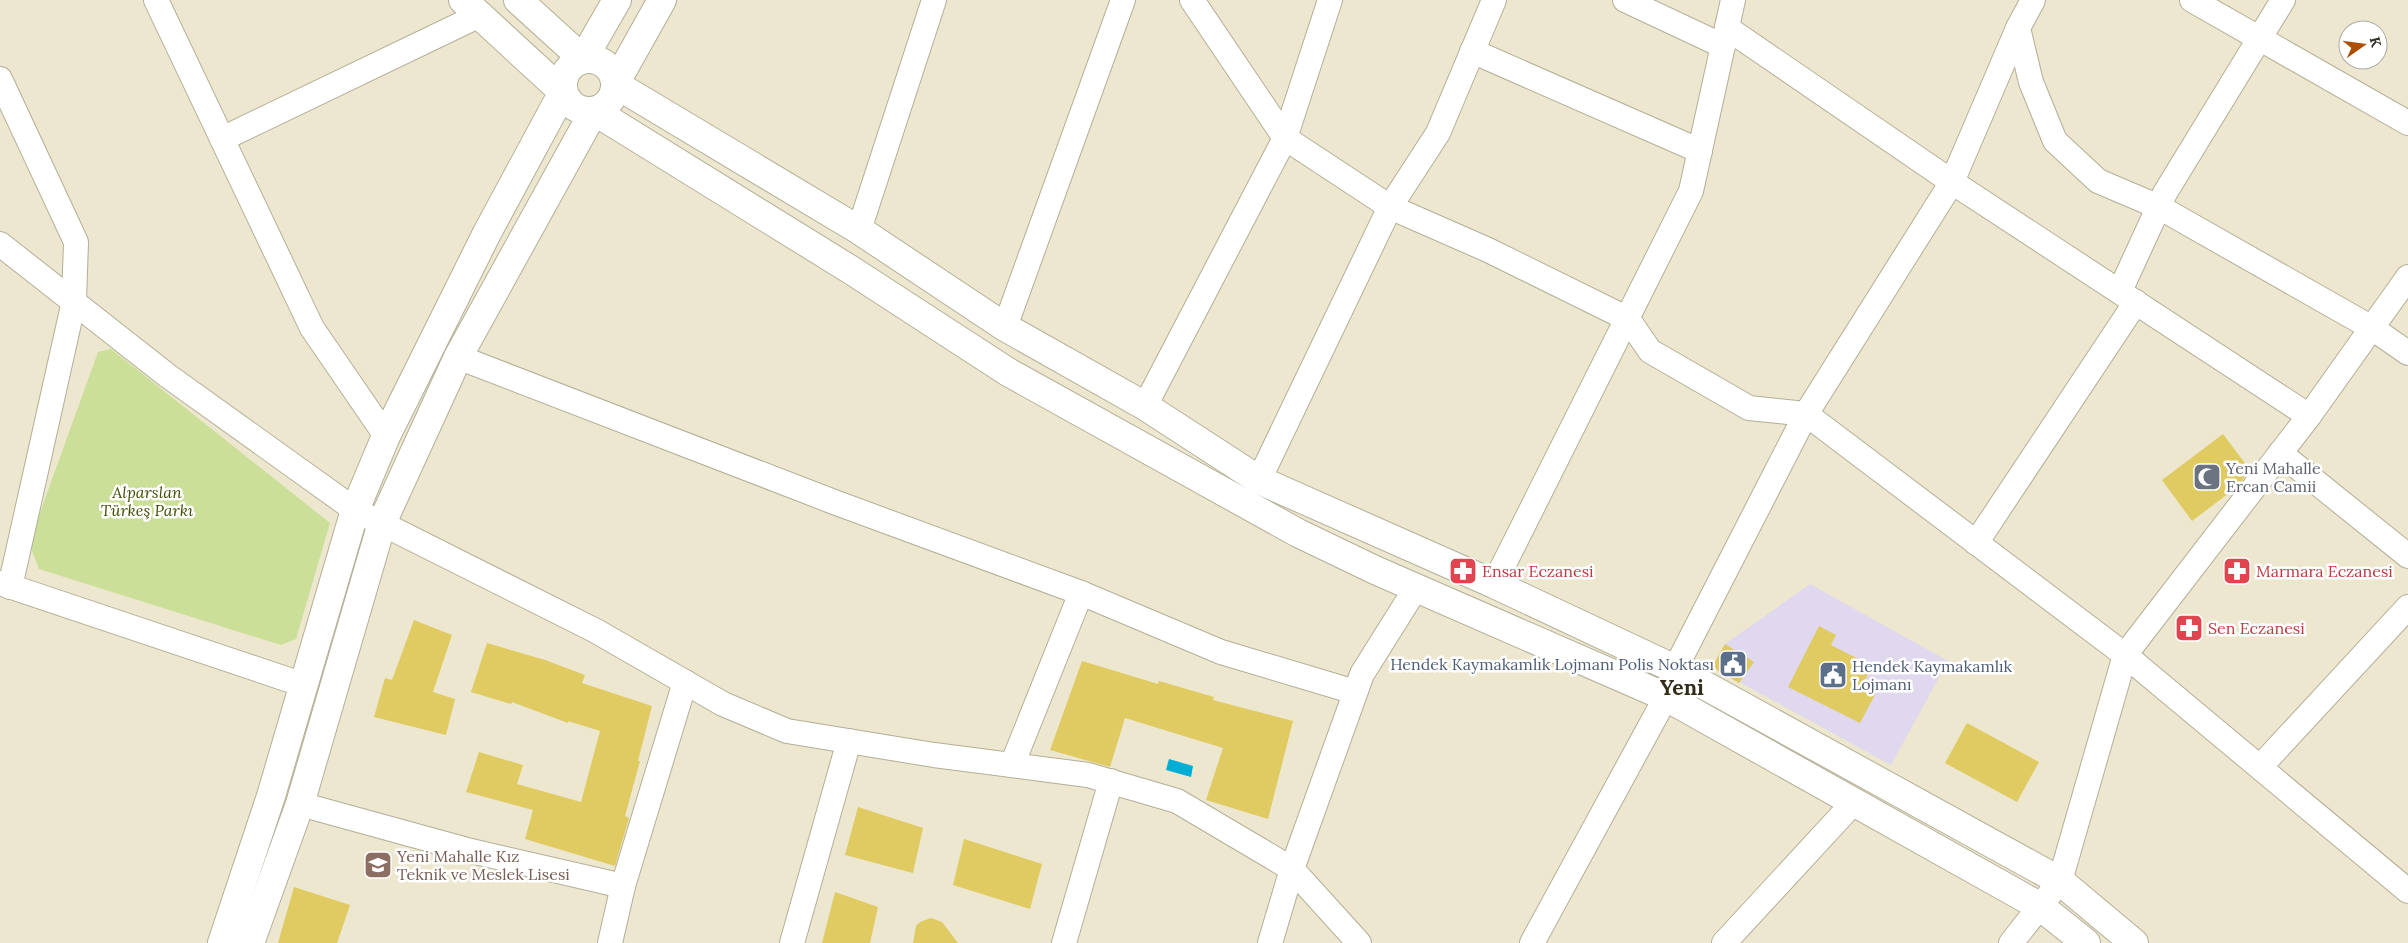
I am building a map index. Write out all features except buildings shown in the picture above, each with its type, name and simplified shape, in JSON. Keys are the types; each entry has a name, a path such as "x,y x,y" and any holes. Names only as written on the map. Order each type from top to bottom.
{"main road":[{"path":"518,0 583,59"},
{"path":"583,59 617,0"},
{"path":"250,943 300,804 382,523 458,357 594,111 601,108 612,98 615,84 662,0"},
{"path":"471,8 563,92 566,99 578,109 594,111 851,270 1008,372 1298,534 1416,588 1666,697 1855,801 2041,907 2086,943"},
{"path":"222,943 272,796 355,510 386,436 487,234 563,92 564,75 575,62 583,59 592,59 608,67 615,84 858,230 1005,327 1145,406 1259,480 1494,584 1675,669 2060,881 2134,943"}],"street":[{"path":"156,0 312,328 386,436"},
{"path":"858,230 934,0"},
{"path":"1005,327 1123,0"},
{"path":"1192,0 1285,138 1390,207 1488,250 1628,319 1650,351 1749,408 1806,414 2125,655 2260,767 2404,880"},
{"path":"1145,406 1285,138 1330,0"},
{"path":"1259,480 1390,207 1438,133 1494,0"},
{"path":"1625,0 1725,37 2128,296 2309,416"},
{"path":"1494,584 1691,191 1733,0"},
{"path":"1532,943 1666,697 1675,669 1806,414 1952,182 2018,28 2033,0"},
{"path":"2192,0 2408,123"},
{"path":"1976,543 2128,296 2158,207 2283,0"},
{"path":"222,139 471,8"},
{"path":"2018,28 2031,82 2055,141 2098,181 2158,207 2372,328 2408,352"},
{"path":"1472,52 1700,151"},
{"path":"0,79 76,242 74,301 5,585 304,685"},
{"path":"0,244 168,376 355,510 596,630 723,704 787,731 849,742 1088,775 1177,800 1292,869 1358,943"},
{"path":"2011,943 2060,881 2125,655 2309,416 2408,277"},
{"path":"458,357 834,502 1081,592 1221,652 1355,692"},
{"path":"2280,454 2408,556"},
{"path":"1270,943 1292,869 1362,674 1416,588"},
{"path":"1012,765 1081,592"},
{"path":"2260,767 2408,607"},
{"path":"610,943 623,886 685,682"},
{"path":"792,943 849,742"},
{"path":"1064,943 1111,781"},
{"path":"1724,943 1855,801"},
{"path":"300,804 471,851 623,886"}],"shaded area":[{"name":"Hendek Kaymakamlık Lojmanı","path":"1810,584 1948,661 1891,765 1712,667 1725,644"}],"green space":[{"name":"Alparslan Türkeş Parkı","path":"111,349 330,523 296,639 281,645 39,569 29,543 98,352"}],"water":[{"path":"1169,759 1193,766 1191,777 1166,770"}],"place":[{"name":"Yeni Mahalle Ercan Camii","path":"2207,477"},
{"name":"Ensar Eczanesi","path":"1463,571"},
{"name":"Marmara Eczanesi","path":"2237,571"},
{"name":"Sen Eczanesi","path":"2189,628"},
{"name":"Hendek Kaymakamlık Lojmanı Polis Noktası","path":"1733,664"},
{"name":"Hendek Kaymakamlık Lojmanı","path":"1833,675"},
{"name":"Yeni Mahalle Kız Teknik ve Meslek Lisesi","path":"378,865"}],"district":[{"name":"Yeni","path":"1682,688"}]}
